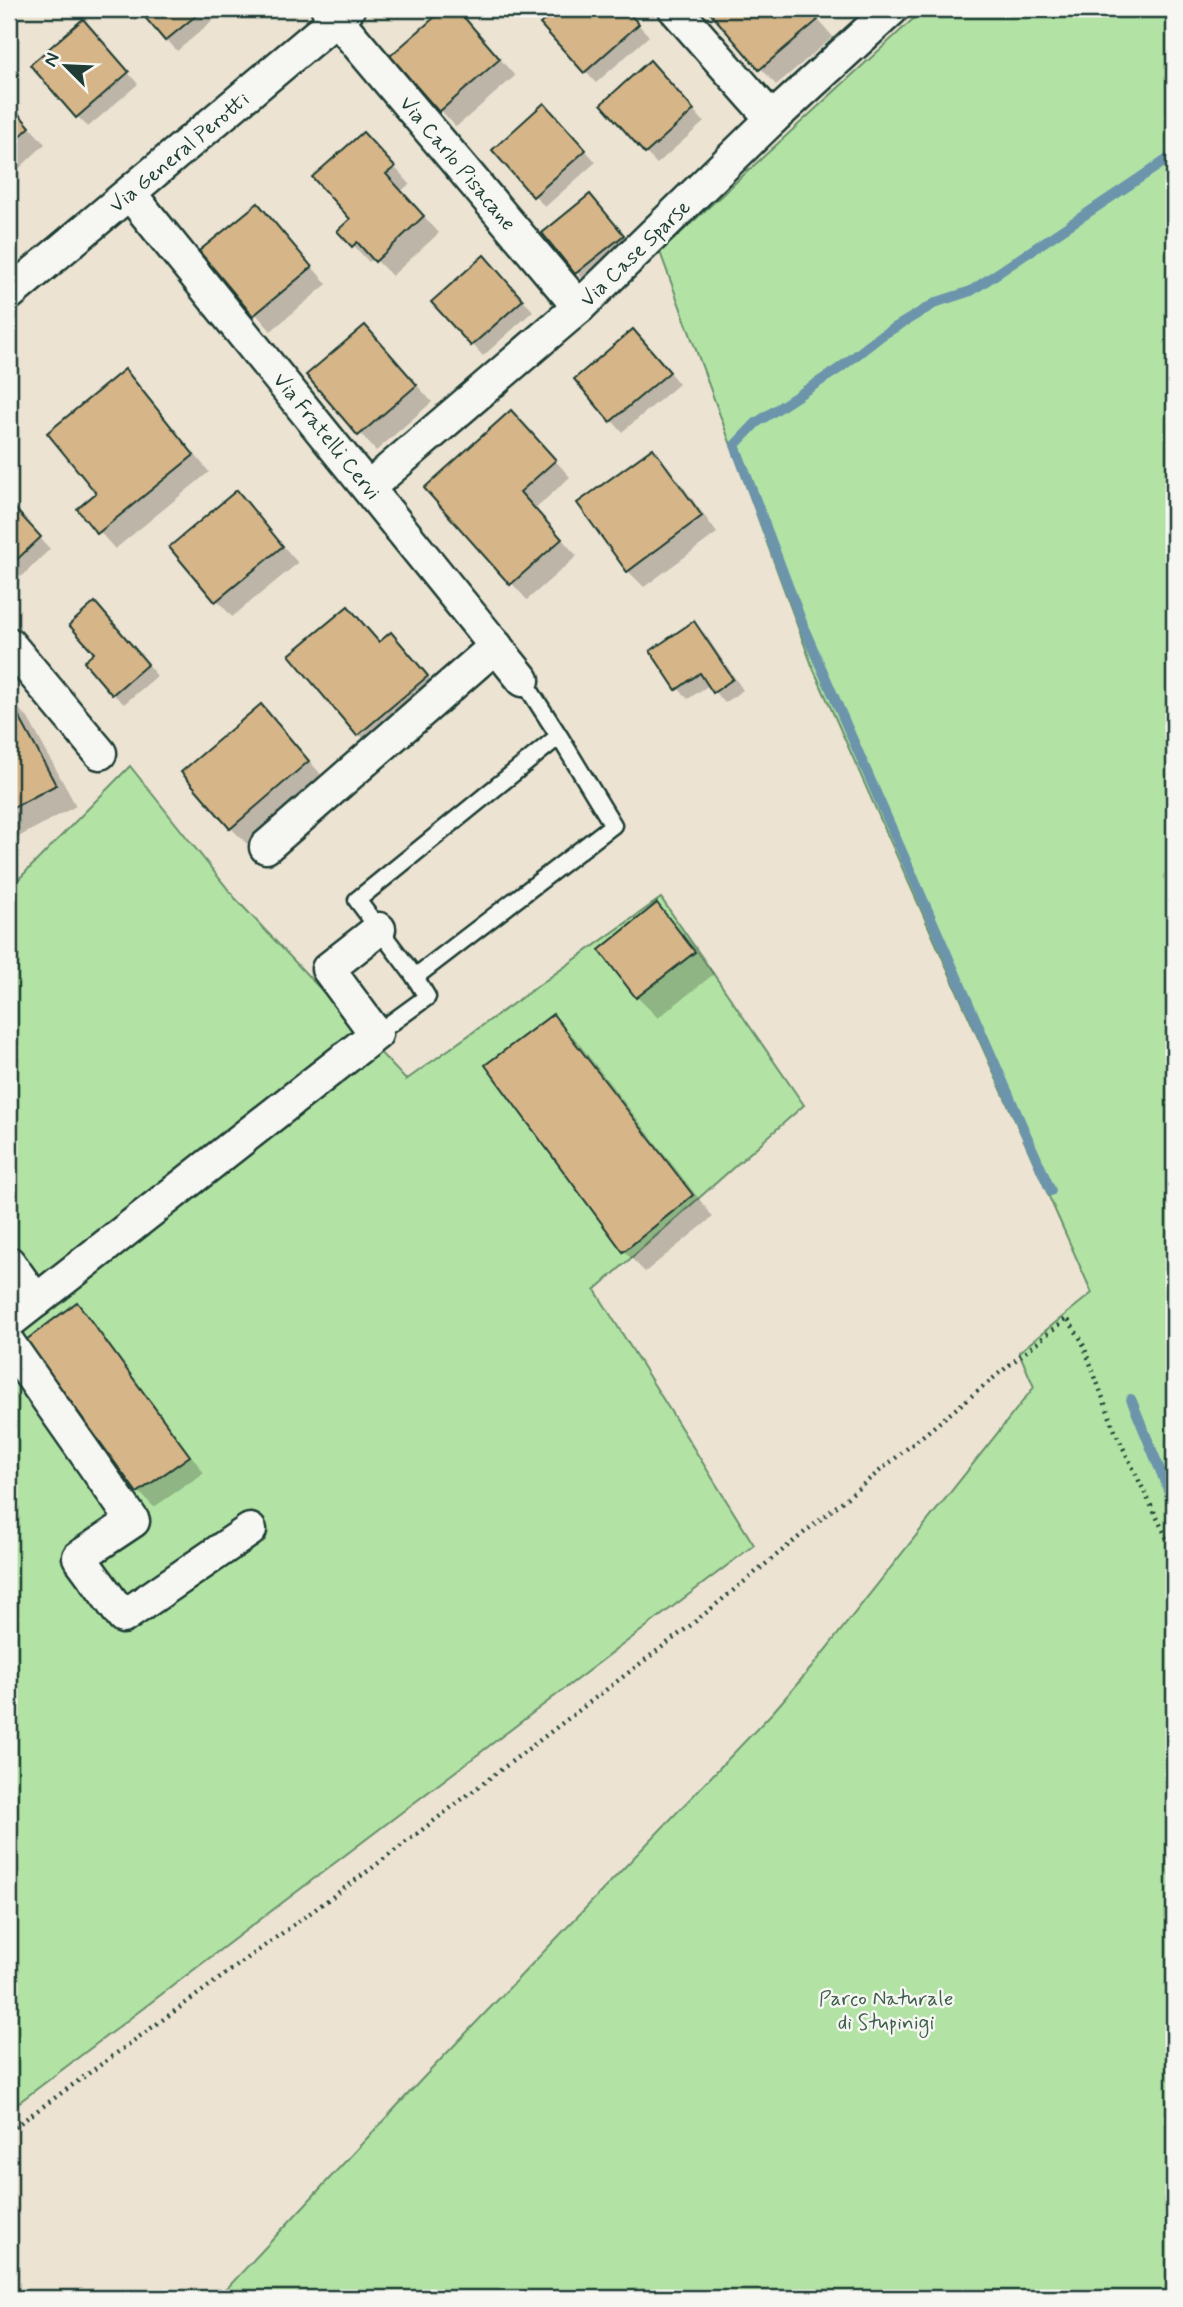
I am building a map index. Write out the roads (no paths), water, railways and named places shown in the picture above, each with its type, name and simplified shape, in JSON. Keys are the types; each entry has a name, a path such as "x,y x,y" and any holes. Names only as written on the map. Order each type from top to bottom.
{"street":[{"path":"675,9 772,119"},
{"name":"Via Case Sparse","path":"369,487 579,307 772,119 892,9"},
{"name":"Via General Perotti","path":"9,295 130,194 337,12"},
{"name":"Via Carlo Pisacane","path":"337,12 579,307"},
{"name":"Via Fratelli Cervi","path":"130,194 523,680"},
{"path":"9,644 100,753"},
{"path":"266,847 496,646"},
{"path":"9,1322 376,1034 328,969 379,929"},
{"path":"9,1263 36,1301"},
{"path":"9,1344 133,1521 79,1557 123,1617 250,1530"}],"lane":[{"path":"415,976 613,825 523,680"},
{"path":"376,1034 427,997 415,976 357,900 559,736"}],"waterway":[{"path":"1051,1191 806,633 735,445 756,423 840,368 881,336 937,302 971,291 1174,155"},
{"path":"1131,1399 1174,1504"}],"park label":[{"name":"Parco Naturale di Stupinigi","path":"886,2010"}]}
